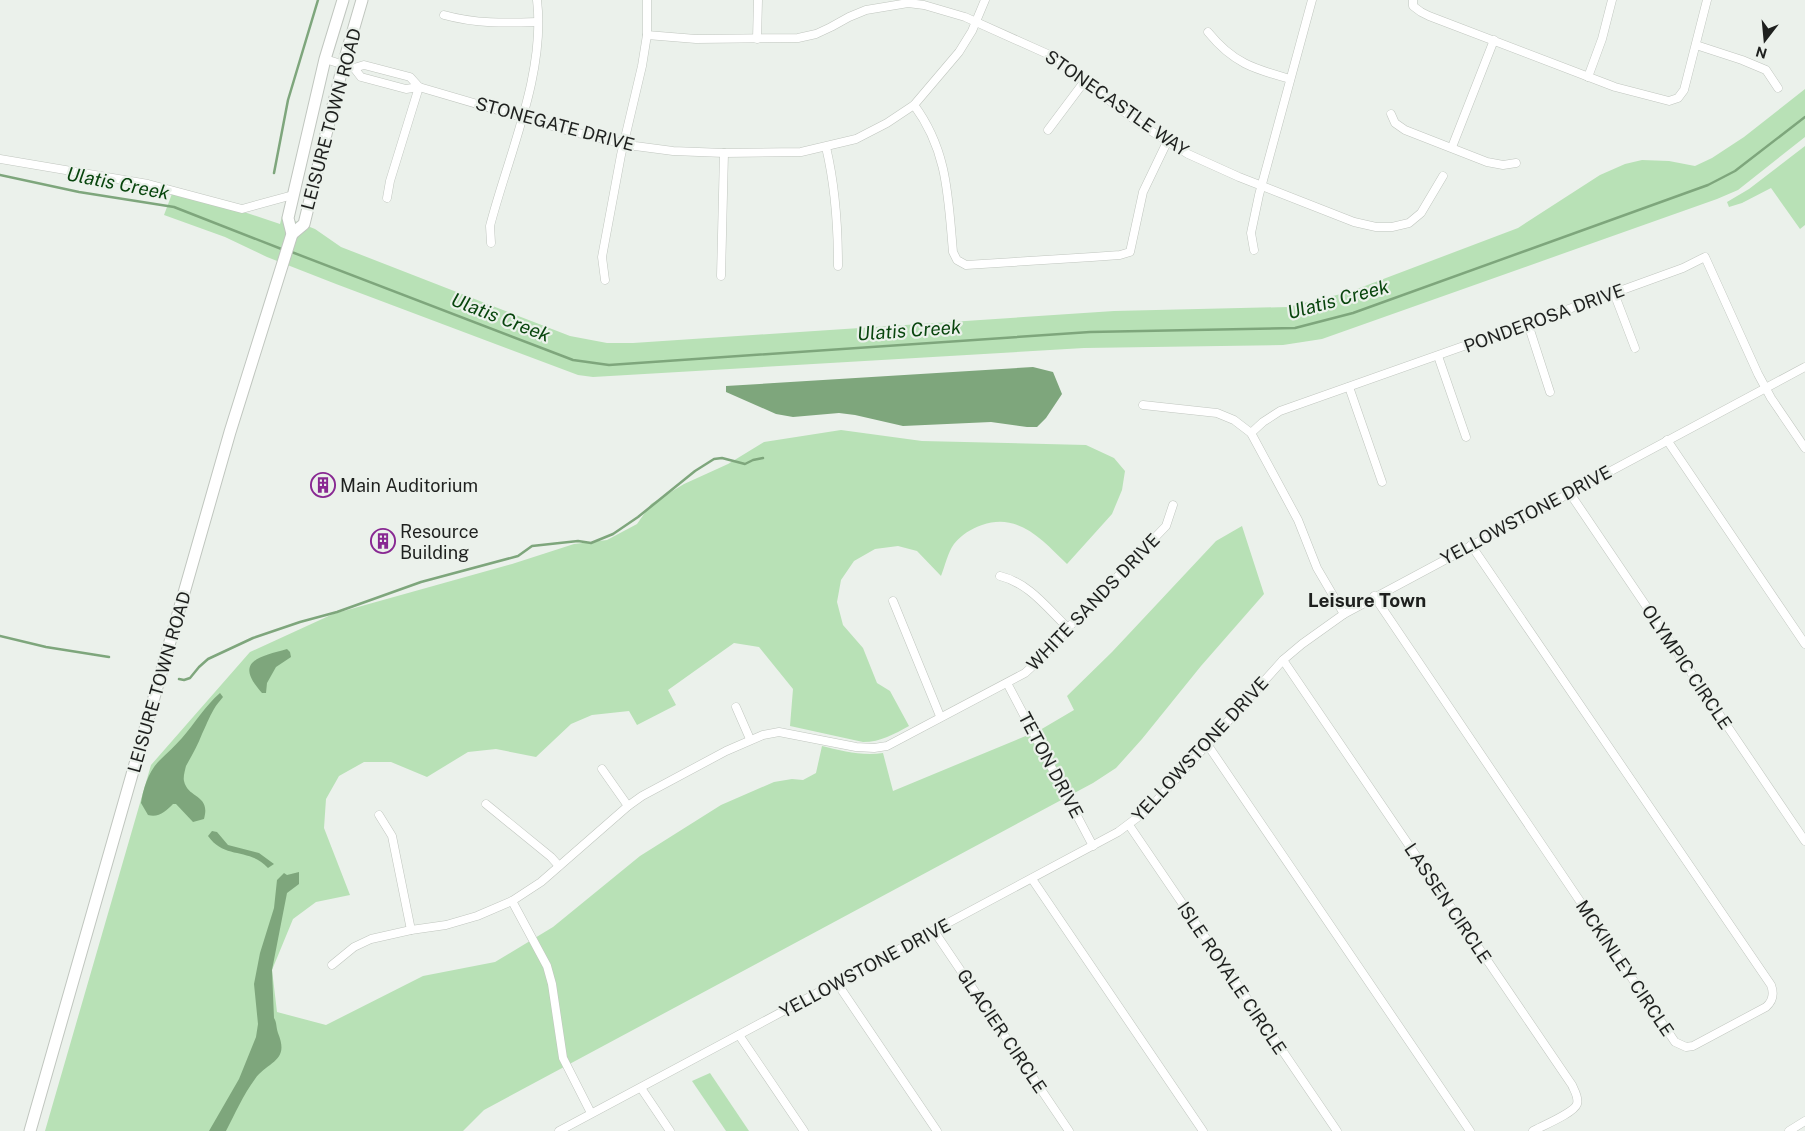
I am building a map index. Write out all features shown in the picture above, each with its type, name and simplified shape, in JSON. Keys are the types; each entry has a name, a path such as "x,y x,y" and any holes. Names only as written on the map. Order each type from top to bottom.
{"main road":[{"name":"LEISURE TOWN ROAD","path":"30,1131 230,432 292,234 288,218 293,195 324,60 343,0"},
{"name":"LEISURE TOWN ROAD","path":"292,234 304,224 348,67 362,0"}],"street":[{"path":"491,244 490,226 522,117 537,57 537,0"},
{"path":"605,280 602,257 624,144 642,66 646,35 647,0"},
{"path":"757,39 758,0"},
{"name":"STONEGATE DRIVE","path":"324,60 348,67 362,77 406,89 419,87 569,131 624,144 673,151 769,154 801,152 856,139 887,123 914,104 959,52 977,22 986,0"},
{"path":"1254,250 1251,233 1312,0"},
{"path":"1413,0 1413,6 1421,12 1615,87 1664,101 1674,100 1684,90 1707,0"},
{"path":"1588,77 1602,39 1612,0"},
{"name":"STONECASTLE WAY","path":"646,35 696,39 798,38 816,34 866,10 908,3 924,5 977,22 1052,56 1140,124 1167,142 1213,166 1354,222 1376,228 1409,223 1421,213 1443,176"},
{"path":"444,15 466,21 486,23 538,22"},
{"path":"1208,32 1220,47 1236,58 1267,73 1290,79"},
{"path":"1452,147 1494,40"},
{"path":"1696,45 1766,70 1778,88"},
{"name":"STONEGATE DRIVE","path":"348,67 364,65 410,77 419,87"},
{"path":"1048,130 1084,82"},
{"path":"387,198 390,181 419,87"},
{"path":"914,104 934,136 939,151 946,179 953,252 957,260 966,265 1092,258 1130,252 1143,192 1167,142"},
{"path":"1391,114 1395,123 1405,130 1488,162 1503,165 1516,163"},
{"path":"826,147 838,235 838,266"},
{"path":"721,276 724,153"},
{"path":"0,159 148,184 242,209 293,195"},
{"name":"PONDEROSA DRIVE","path":"1252,433 1263,422 1280,410 1528,324 1683,268 1705,257 1722,298 1765,388"},
{"path":"1614,293 1635,348"},
{"path":"1528,324 1550,392"},
{"path":"1438,356 1466,437"},
{"name":"YELLOWSTONE DRIVE","path":"559,1131 1032,879 1129,825 1150,808 1283,660 1344,614 1374,596 1805,367"},
{"path":"1349,387 1382,482"},
{"path":"1765,388 1805,448"},
{"path":"1144,405 1217,413 1234,420 1252,433 1298,520 1317,568 1344,614"},
{"path":"1668,440 1805,644"},
{"name":"OLYMPIC CIRCLE","path":"1569,492 1805,841"},
{"name":"WHITE SANDS DRIVE","path":"332,965 354,947 371,940 411,930 461,921 512,901 541,882 628,806 680,775 750,739 779,732 838,745 874,748 887,746 940,716 1007,683 1025,673 1038,662 1166,526 1173,505"},
{"path":"1471,545 1771,985 1772,997 1781,1000"},
{"path":"1000,576 1013,579 1023,585 1068,628"},
{"name":"MCKINLEY CIRCLE","path":"1374,596 1674,1040 1682,1049 1693,1046 1766,1007 1772,997"},
{"path":"892,601 940,716"},
{"name":"LASSEN CIRCLE","path":"1283,660 1572,1085 1578,1097 1577,1104"},
{"name":"TETON DRIVE","path":"1007,683 1093,846"},
{"path":"736,706 750,739"},
{"path":"1207,744 1470,1131"},
{"path":"602,769 628,806"},
{"path":"486,804 551,857 559,866"},
{"path":"379,815 392,836 411,930"},
{"name":"ISLE ROYALE CIRCLE","path":"1129,825 1337,1131"},
{"path":"1032,879 1203,1131"},
{"path":"512,901 547,966 552,984 563,1058 591,1113"},
{"name":"GLACIER CIRCLE","path":"934,931 1069,1131"},
{"path":"837,983 937,1131"},
{"path":"739,1036 804,1131"},
{"path":"641,1088 670,1131"},
{"path":"1532,1131 1572,1111 1577,1104 1586,1107"},
{"path":"1789,1131 1805,1121"}],"shaded area":[{"path":"1805,89 1805,137 1738,190 1322,339 1283,345 1084,348 593,377 578,375 336,284 267,257 225,237 164,215 173,191 208,200 280,224 282,216 315,229 341,247 570,336 607,343 633,343 1114,311 1288,307 1349,292 1518,228 1600,175 1625,164 1642,160 1669,161 1695,166 1712,158 1744,137"},
{"path":"1805,146 1805,225 1800,229 1771,188 1742,203 1729,207 1727,202 1749,189"},
{"path":"1033,367 1053,372 1062,394 1046,418 1037,427 991,422 903,426 839,413 793,417 776,414 726,392 726,386"},
{"path":"841,430 922,441 1086,445 1114,458 1125,471 1122,490 1112,514 1067,564 1039,538 1029,531 1008,522 982,525 963,535 957,540 950,551 941,576 917,551 898,546 875,549 854,561 841,580 837,602 843,625 863,648 877,683 890,691 909,726 887,737 876,741 863,742 790,726 793,689 759,647 734,643 668,690 676,705 637,725 629,711 592,715 571,724 536,757 496,749 468,752 427,777 391,762 364,762 339,776 326,799 324,828 350,895 316,902 293,919 272,970 277,1012 326,1025 423,976 495,962 553,927 640,856 721,805 774,782 792,779 803,780 816,773 822,746 860,753 883,753 893,791 1040,730 1074,710 1067,696 1112,652 1216,541 1242,526 1264,594 1116,768 1093,783 484,1110 463,1131 45,1131 151,765 250,652 333,614 512,564 574,544 607,540 637,524 651,504 684,484 728,464 764,442"},
{"path":"287,649 291,657 276,667 267,683 266,693 262,693 250,674 250,667 259,658"},
{"path":"220,693 223,697 211,715 186,766 184,776 186,787 204,805 204,819 193,822 176,804 173,804 159,815 148,815 141,803 150,774 156,764 182,738"},
{"path":"212,831 217,832 228,845 259,853 274,864 268,868 253,858 222,848 208,836"},
{"path":"299,872 299,884 287,893 272,970 274,1018 281,1043 279,1056 255,1079 226,1131 209,1131 239,1079 256,1037 258,1024 254,984 260,953 274,908 277,880 284,873 287,875"},
{"path":"710,1073 749,1131 726,1131 692,1081"}],"waterway":[{"path":"274,173 288,100 318,0"},
{"name":"Ulatis Creek","path":"289,251 573,360 609,365 1090,332 1295,328 1353,313 1708,185 1735,171 1805,117"},
{"name":"Ulatis Creek","path":"0,175 79,192 174,207 284,250"},
{"path":"179,679 190,678 208,659 253,638 337,612 421,582 518,556 532,546 578,541 591,543 613,534 638,517 695,471 714,459 722,458 745,464 763,458"},
{"path":"0,636 46,647 109,657"}],"place":[{"name":"Main Auditorium","path":"323,485"},
{"name":"Resource Building","path":"383,541"}],"district":[{"name":"Leisure Town","path":"1367,600"}]}
